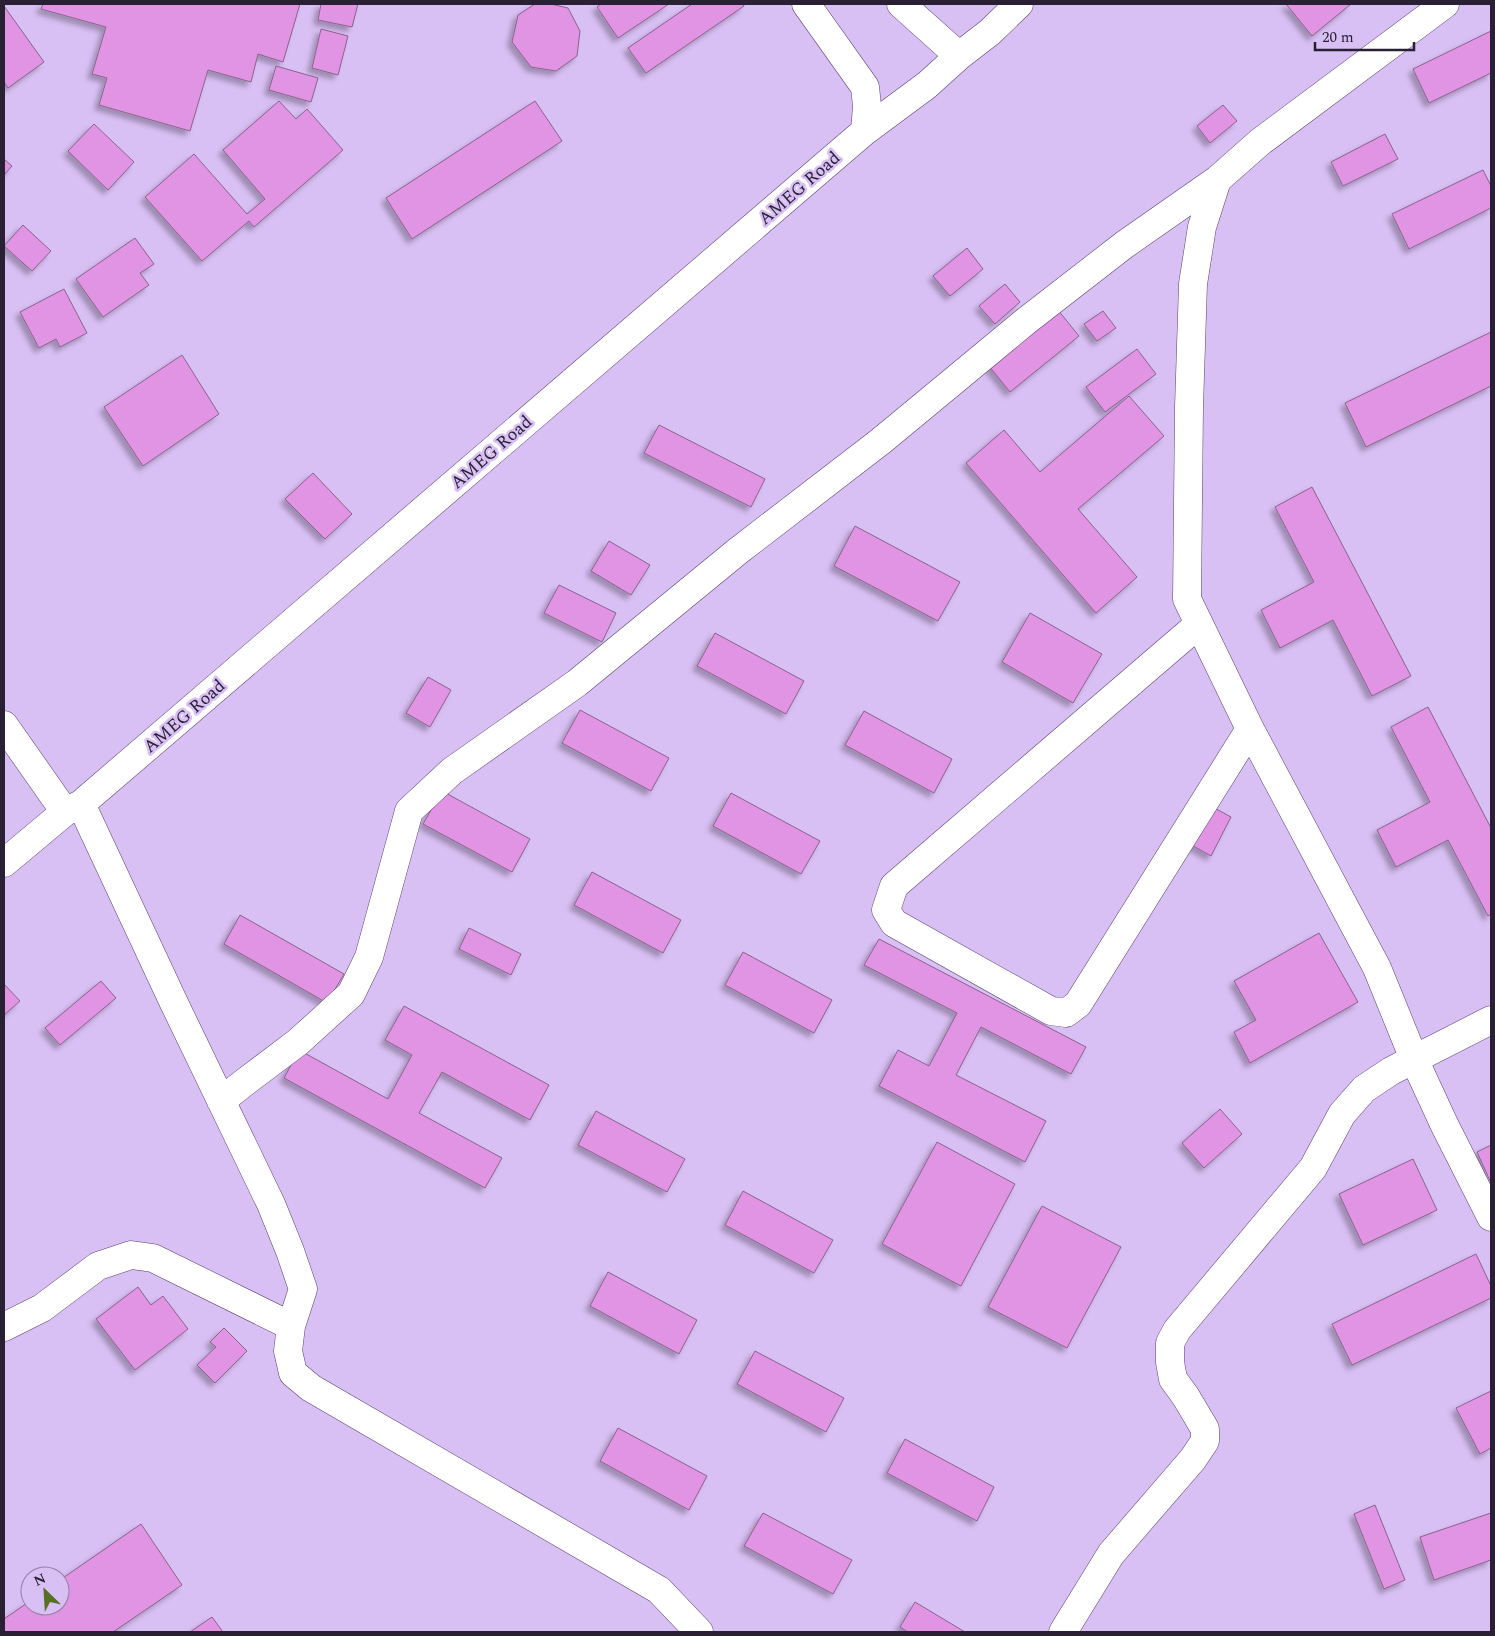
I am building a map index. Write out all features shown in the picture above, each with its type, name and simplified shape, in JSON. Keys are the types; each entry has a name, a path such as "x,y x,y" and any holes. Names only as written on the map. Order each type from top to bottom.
{"lane":[{"path":"806,4 865,87 867,106 865,131"},
{"path":"901,4 959,56"},
{"name":"AMEG Road","path":"4,864 73,808 865,131 927,85 959,56 990,32 1019,4"},
{"path":"221,1102 298,1042 351,994 369,957 410,811 452,771 577,683 738,551 881,441 1026,321 1124,245 1217,180 1260,142 1445,4"},
{"path":"1217,180 1202,227 1193,284 1189,407 1187,600 1250,729 1377,968 1414,1059 1444,1124 1491,1217"},
{"path":"1199,624 894,886 886,910 894,923 1051,1011 1066,1013 1078,1004 1250,729"},
{"path":"4,726 73,808 271,1204 303,1289 291,1326 288,1351 293,1373 310,1388 659,1590 699,1632"},
{"path":"1063,1632 1110,1554 1193,1459 1205,1441 1206,1429 1173,1379 1170,1362 1170,1343 1177,1330 1313,1168 1342,1114 1364,1089 1391,1071 1491,1020"},
{"path":"4,1327 42,1308 98,1266 131,1255 153,1258 291,1326"}],"building":[{"path":"43,4 300,4 283,62 258,54 251,82 208,70 190,131 99,105 107,78 92,74 106,27 41,9"},
{"path":"321,4 358,4 352,27 318,20"},
{"path":"535,4 551,4 568,8 580,31 577,56 556,71 531,67 512,42 518,15"},
{"path":"601,4 669,4 618,38 597,7"},
{"path":"692,4 743,4 744,6 646,73 628,48"},
{"path":"1286,4 1351,4 1312,36"},
{"path":"4,6 44,62 8,88 4,82"},
{"path":"321,29 348,36 338,75 312,68"},
{"path":"1491,31 1491,73 1429,103 1413,69"},
{"path":"276,66 318,78 311,102 269,90"},
{"path":"279,101 296,119 307,109 343,150 254,227 249,221 202,261 145,197 194,154 247,214 265,199 223,150"},
{"path":"535,101 562,141 412,239 386,198"},
{"path":"1223,105 1237,121 1210,143 1197,126"},
{"path":"94,124 134,162 108,190 68,151"},
{"path":"1385,134 1398,159 1343,186 1331,162"},
{"path":"4,159 12,166 4,175"},
{"path":"1483,170 1491,186 1491,208 1409,249 1392,214"},
{"path":"23,225 51,251 32,271 4,246"},
{"path":"135,238 154,264 140,273 149,285 103,317 76,279"},
{"path":"967,248 983,269 950,296 933,276"},
{"path":"1005,284 1020,302 995,324 979,306"},
{"path":"64,289 87,333 60,347 56,339 39,348 20,312"},
{"path":"1058,310 1079,336 1010,392 989,366"},
{"path":"1103,311 1116,328 1097,341 1084,324"},
{"path":"1491,332 1491,386 1366,447 1345,403"},
{"path":"1137,349 1156,374 1105,412 1086,387"},
{"path":"182,355 219,414 143,466 104,407"},
{"path":"1129,396 1164,436 1078,509 1137,577 1096,613 966,463 1004,430 1040,472"},
{"path":"659,425 765,479 751,507 644,453"},
{"path":"313,473 352,514 325,539 285,499"},
{"path":"1312,487 1411,676 1372,696 1333,620 1280,648 1261,610 1314,582 1275,507"},
{"path":"855,526 960,582 938,621 834,566"},
{"path":"609,541 650,565 631,595 591,571"},
{"path":"559,585 616,613 602,642 544,613"},
{"path":"1030,613 1102,654 1073,703 1002,662"},
{"path":"715,633 804,681 786,714 697,666"},
{"path":"428,677 451,690 430,727 406,713"},
{"path":"1428,707 1491,828 1491,914 1488,916 1448,840 1396,867 1377,830 1430,802 1391,727"},
{"path":"580,710 669,758 651,791 562,743"},
{"path":"864,711 952,759 934,793 845,745"},
{"path":"442,791 530,839 512,872 423,824"},
{"path":"731,793 820,841 801,874 713,826"},
{"path":"1209,805 1231,817 1211,856 1188,843"},
{"path":"592,872 681,920 663,953 574,905"},
{"path":"240,915 344,974 327,1003 224,944"},
{"path":"469,928 521,954 511,975 459,949"},
{"path":"1319,933 1358,1002 1250,1063 1234,1032 1256,1020 1234,981"},
{"path":"879,939 1086,1047 1071,1074 981,1027 956,1075 1046,1121 1025,1162 879,1086 898,1050 929,1066 957,1013 864,965"},
{"path":"743,952 832,1000 814,1033 725,985"},
{"path":"101,981 116,998 60,1045 45,1028"},
{"path":"4,984 20,1001 4,1015"},
{"path":"404,1006 549,1085 530,1120 442,1072 419,1113 502,1158 485,1188 284,1078 299,1050 388,1099 412,1055 385,1040"},
{"path":"1220,1109 1242,1134 1204,1168 1182,1143"},
{"path":"596,1111 685,1159 667,1192 578,1145"},
{"path":"937,1142 1015,1184 961,1286 882,1244"},
{"path":"1491,1145 1491,1183 1477,1152"},
{"path":"1413,1159 1437,1210 1363,1245 1339,1194"},
{"path":"743,1191 833,1240 814,1273 725,1225"},
{"path":"1042,1206 1121,1247 1067,1348 988,1307"},
{"path":"1476,1254 1491,1286 1491,1298 1352,1365 1332,1324"},
{"path":"608,1272 697,1320 679,1354 590,1306"},
{"path":"138,1287 151,1305 163,1296 188,1329 135,1370 96,1319"},
{"path":"224,1328 247,1351 215,1383 197,1365 216,1347 210,1342"},
{"path":"755,1351 844,1398 826,1432 737,1384"},
{"path":"1491,1391 1491,1448 1480,1454 1456,1408"},
{"path":"618,1428 707,1476 689,1510 600,1461"},
{"path":"905,1439 994,1487 977,1521 887,1473"},
{"path":"1375,1505 1405,1580 1384,1589 1354,1514"},
{"path":"763,1513 852,1560 833,1594 744,1546"},
{"path":"1491,1513 1491,1560 1434,1580 1420,1537"},
{"path":"141,1524 182,1585 113,1632 4,1632 4,1619 20,1608 20,1616 70,1616 70,1573"},
{"path":"915,1602 965,1632 908,1632 900,1627"},
{"path":"212,1617 223,1632 190,1632"}]}
